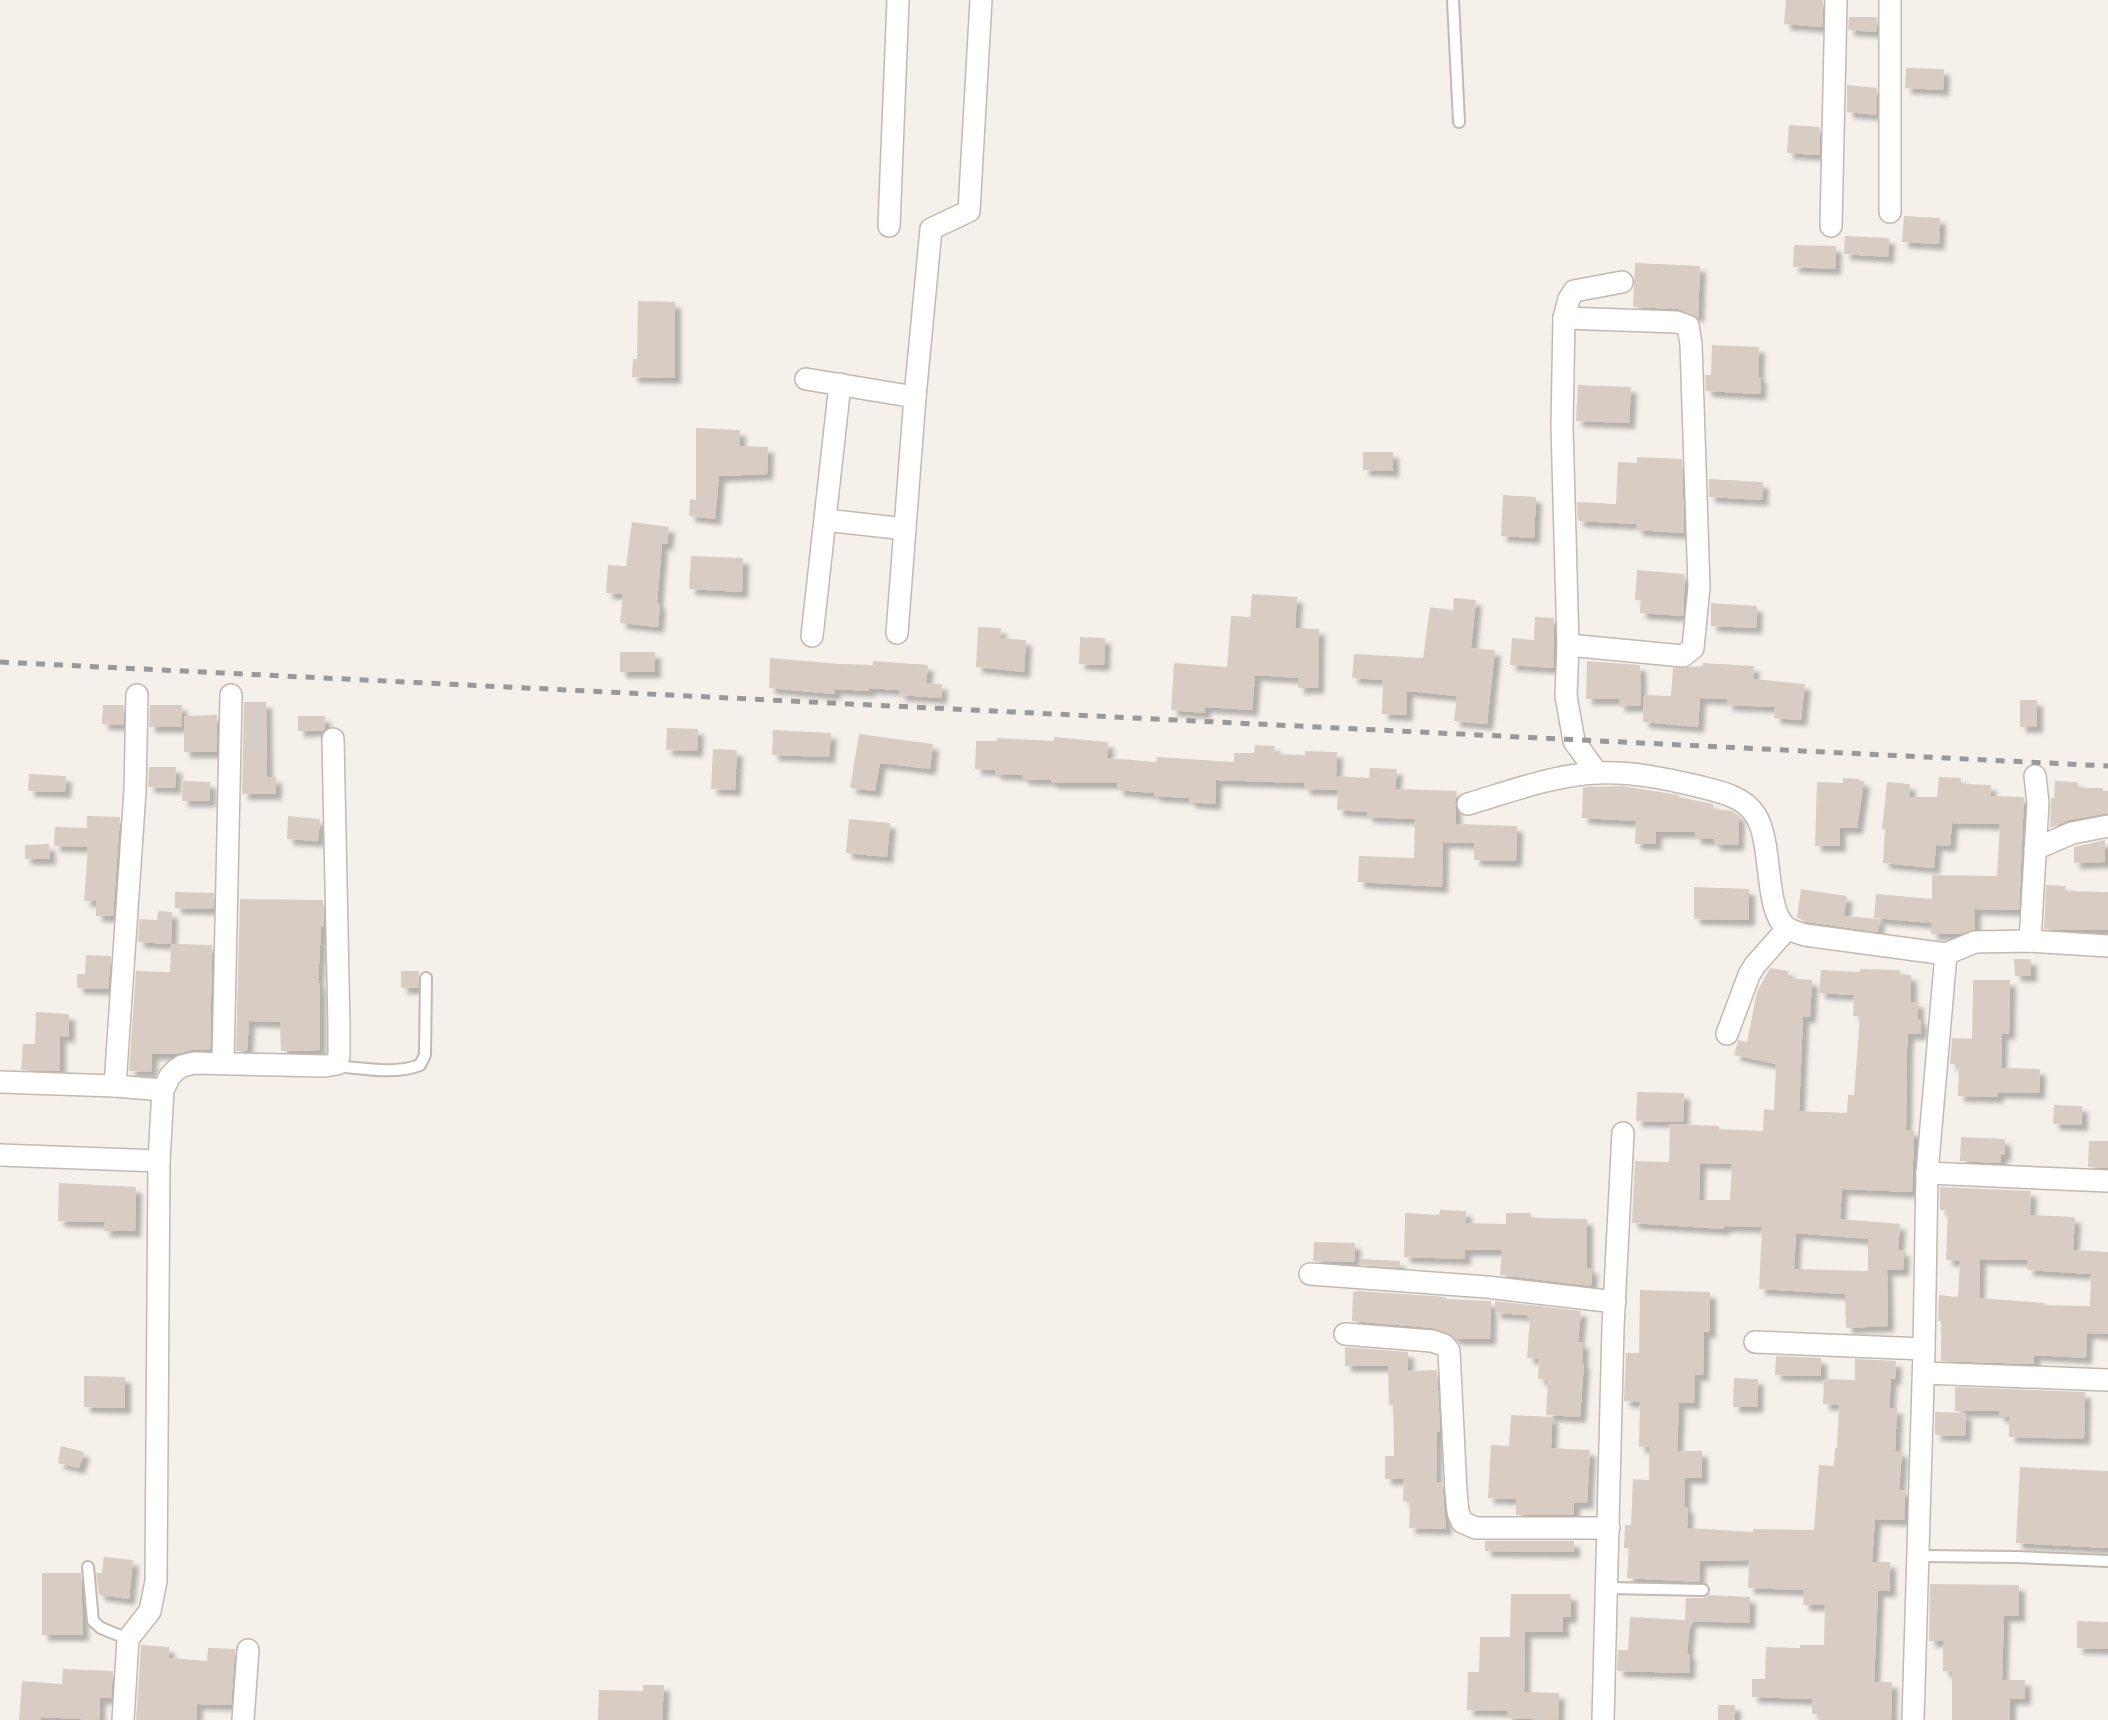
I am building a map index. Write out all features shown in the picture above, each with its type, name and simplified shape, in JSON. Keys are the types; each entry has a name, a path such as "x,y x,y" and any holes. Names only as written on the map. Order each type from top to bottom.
{"street":[{"path":"889,226 898,0"},
{"path":"897,633 931,229 969,211 981,0"},
{"path":"1831,226 1836,0"},
{"path":"1890,0 1891,212"},
{"path":"1597,772 1583,757 1574,741 1566,696 1568,645 1562,426 1564,318 1574,291 1622,282"},
{"path":"1564,318 1677,322 1688,326 1691,344 1699,587 1693,648 1683,656 1668,657 1568,645"},
{"path":"806,379 915,397"},
{"path":"813,635 840,384"},
{"path":"825,520 905,529"},
{"path":"115,1086 132,843 137,695"},
{"path":"223,1062 231,695"},
{"path":"123,1720 128,1639 150,1611 156,1581 159,1161 163,1090 170,1076 182,1066 223,1062 337,1064 339,1055 333,739"},
{"path":"1468,804 1548,780 1597,772 1660,778 1735,797 1752,808 1764,836 1776,914 1787,929 1805,935 1946,954 1975,942 2030,941 2108,946"},
{"path":"2030,941 2038,803 2035,776"},
{"path":"2035,849 2072,832 2108,826"},
{"path":"1727,1034 1749,975 1787,929"},
{"path":"1913,1720 1924,1373 1927,1173 1946,954"},
{"path":"0,1082 163,1090"},
{"path":"1603,1720 1615,1302 1623,1133"},
{"path":"0,1155 159,1161"},
{"path":"1927,1173 2108,1181"},
{"path":"1310,1274 1488,1287 1615,1302"},
{"path":"1345,1334 1432,1340 1449,1351 1456,1491 1462,1522 1476,1528 1609,1528"},
{"path":"1755,1342 1924,1349"},
{"path":"1924,1373 2108,1380"},
{"path":"243,1720 248,1650"}],"lane":[{"path":"1453,0 1459,122"},
{"path":"332,1066 405,1070 420,1065 425,1055 426,978"},
{"path":"1919,1556 2108,1561"},
{"path":"88,1567 93,1621 101,1628 128,1639"},
{"path":"1608,1588 1703,1590"}],"building":[{"path":"1786,0 1823,0 1822,27 1784,24"},
{"path":"1849,17 1877,17 1877,32 1848,30"},
{"path":"1906,68 1944,69 1943,90 1905,88"},
{"path":"1847,85 1877,88 1877,115 1847,112"},
{"path":"1789,125 1820,127 1819,155 1787,153"},
{"path":"1904,216 1940,218 1939,244 1902,242"},
{"path":"1845,236 1889,238 1888,257 1844,254"},
{"path":"1794,245 1836,246 1835,269 1793,267"},
{"path":"1635,263 1700,266 1698,317 1678,309 1633,307"},
{"path":"638,301 675,302 675,378 632,377 633,359 637,359"},
{"path":"1712,345 1759,347 1760,394 1706,391 1705,375 1711,375"},
{"path":"1578,385 1631,387 1629,423 1576,421"},
{"path":"696,428 740,430 740,446 768,447 767,474 719,476 715,519 689,516 690,499 696,500"},
{"path":"1363,452 1393,452 1393,471 1363,470"},
{"path":"1637,457 1682,459 1684,533 1636,530 1637,524 1578,521 1577,502 1616,504 1618,462 1637,463"},
{"path":"1709,479 1763,482 1762,500 1709,497"},
{"path":"1503,495 1536,497 1534,538 1501,536"},
{"path":"632,522 669,527 667,544 662,544 657,603 660,603 658,627 620,623 623,594 606,593 608,565 626,566"},
{"path":"691,556 743,558 742,592 689,589"},
{"path":"1637,570 1685,574 1683,616 1640,613 1641,600 1635,600"},
{"path":"1252,594 1297,597 1295,628 1319,629 1318,688 1298,688 1298,678 1255,675 1252,710 1205,707 1204,713 1171,710 1174,663 1227,667 1231,616 1250,617"},
{"path":"1454,598 1476,600 1471,648 1495,650 1487,724 1454,721 1457,696 1407,691 1407,715 1382,714 1383,680 1352,678 1354,654 1423,658 1430,607 1453,610"},
{"path":"1711,603 1757,606 1756,628 1711,626"},
{"path":"1535,617 1554,618 1554,668 1510,665 1512,638 1534,640"},
{"path":"978,627 1001,628 1000,638 1026,640 1024,672 976,667"},
{"path":"1080,637 1105,638 1104,665 1079,664"},
{"path":"620,652 655,652 655,672 620,672"},
{"path":"770,658 840,664 873,665 873,661 928,665 926,683 942,684 941,698 899,695 900,690 869,688 869,691 835,689 834,694 769,688"},
{"path":"1587,661 1640,665 1641,706 1619,706 1619,699 1586,699"},
{"path":"1703,663 1754,666 1753,679 1805,684 1801,720 1774,718 1775,707 1727,705 1727,699 1700,698 1698,727 1643,722 1644,695 1671,696 1673,668 1703,666"},
{"path":"2020,700 2037,700 2037,727 2020,727"},
{"path":"244,702 266,702 267,777 276,777 276,794 242,794"},
{"path":"103,705 124,705 123,725 102,724"},
{"path":"150,705 182,705 181,727 149,727"},
{"path":"217,715 217,752 184,752 184,716"},
{"path":"298,716 325,716 324,730 298,731"},
{"path":"667,728 698,729 697,751 666,750"},
{"path":"773,730 831,733 829,757 772,755"},
{"path":"859,734 933,744 930,769 880,763 875,791 850,788"},
{"path":"1054,737 1108,742 1107,758 1156,762 1157,757 1234,762 1234,753 1254,753 1255,745 1275,746 1274,754 1337,752 1336,776 1369,778 1370,768 1397,769 1395,789 1457,791 1456,824 1517,826 1516,861 1474,860 1474,843 1443,842 1442,887 1358,882 1359,856 1414,858 1415,819 1367,817 1367,812 1337,810 1338,790 1304,789 1304,783 1216,780 1215,804 1189,802 1189,798 1154,796 1154,793 1117,790 1118,783 1051,783 1051,780 1023,779 1023,775 995,774 995,770 975,769 976,741 997,741 997,738 1054,741"},
{"path":"713,749 737,750 735,790 711,789"},
{"path":"149,767 176,767 175,788 148,787"},
{"path":"29,774 66,776 65,792 28,791"},
{"path":"1939,777 1961,778 1961,784 1991,785 1990,796 2024,797 2019,910 1975,909 1975,929 1960,934 1931,934 1931,923 1874,918 1876,894 1932,899 1932,875 1997,876 2000,824 1952,823 1950,846 1936,845 1934,868 1883,863 1885,829 1882,829 1887,782 1910,784 1909,797 1937,797"},
{"path":"1843,778 1864,781 1857,828 1840,828 1840,846 1815,846 1817,782 1843,783"},
{"path":"183,781 210,782 210,801 182,801"},
{"path":"2055,781 2078,782 2078,788 2103,788 2103,791 2108,791 2108,813 2069,820 2050,828 2051,798 2054,798"},
{"path":"1622,786 1679,795 1713,804 1713,809 1732,811 1739,816 1738,845 1714,845 1714,839 1695,839 1695,832 1656,832 1656,844 1635,844 1636,821 1582,818 1583,787"},
{"path":"87,816 120,817 113,916 96,916 96,901 84,901 88,847 54,846 55,827 87,828"},
{"path":"288,816 320,819 318,841 287,839"},
{"path":"849,819 890,823 887,857 846,853"},
{"path":"2105,840 2105,862 2074,863 2074,847"},
{"path":"49,844 50,859 25,859 25,845"},
{"path":"2046,885 2066,886 2065,891 2108,892 2108,930 2044,929"},
{"path":"1694,887 1749,889 1749,920 1694,919"},
{"path":"1801,889 1847,896 1844,916 1879,919 1878,932 1797,918"},
{"path":"175,892 214,893 213,909 175,908"},
{"path":"240,899 323,900 324,927 321,927 318,983 320,1050 281,1051 280,1022 249,1021 247,1051 236,1051"},
{"path":"158,911 172,912 171,944 138,942 139,919 157,920"},
{"path":"171,944 212,945 210,1050 152,1054 151,1072 129,1071 136,971 170,972"},
{"path":"86,955 111,956 108,989 77,988 77,974 85,974"},
{"path":"2014,959 2031,959 2031,976 2015,976"},
{"path":"1770,968 1789,971 1787,978 1812,980 1810,1017 1803,1017 1799,1111 1847,1113 1848,1095 1854,1095 1860,1016 1853,1016 1854,995 1819,993 1821,970 1900,970 1900,974 1911,975 1911,1002 1918,1002 1918,1019 1921,1019 1921,1034 1908,1034 1907,1049 1906,1130 1914,1130 1912,1192 1842,1189 1840,1219 1900,1224 1898,1250 1904,1250 1903,1270 1887,1270 1888,1326 1846,1328 1845,1294 1759,1289 1762,1227 1724,1226 1724,1229 1632,1223 1635,1161 1669,1162 1670,1124 1763,1131 1764,1109 1774,1110 1776,1064 1734,1055 1738,1040 1747,1042 1757,992","holes":["1700,1163 1732,1164 1730,1200 1699,1200","1796,1233 1868,1239 1868,1271 1794,1269"]},
{"path":"401,971 419,971 418,988 401,988"},
{"path":"1973,980 2010,980 2009,1034 2002,1033 2001,1068 2040,1069 2039,1093 1998,1092 1998,1097 1958,1096 1959,1064 1950,1064 1952,1038 1972,1039"},
{"path":"36,1012 69,1014 69,1037 60,1036 60,1071 21,1070 23,1044 35,1044"},
{"path":"1637,1092 1684,1093 1683,1122 1636,1121"},
{"path":"2054,1105 2082,1106 2082,1125 2053,1124"},
{"path":"1961,1137 2005,1139 2005,1155 2001,1155 2001,1163 1960,1161"},
{"path":"2089,1141 2108,1141 2108,1168 2088,1167"},
{"path":"59,1183 136,1187 135,1231 104,1231 105,1222 58,1221"},
{"path":"1940,1187 2031,1191 2030,1215 2075,1217 2073,1250 2108,1252 2108,1334 2087,1333 2086,1358 2034,1355 2034,1364 1941,1361 1939,1295 1958,1297 1960,1261 1946,1260 1948,1210 1940,1210","holes":["1980,1259 2028,1260 2027,1270 2091,1274 2090,1306 2045,1305 1979,1298"]},
{"path":"1440,1210 1466,1211 1466,1223 1506,1224 1506,1213 1531,1213 1531,1218 1587,1219 1587,1268 1592,1268 1591,1286 1500,1275 1502,1250 1465,1250 1465,1259 1404,1257 1405,1213 1439,1215"},
{"path":"1314,1242 1355,1243 1354,1262 1313,1261"},
{"path":"1360,1259 1400,1261 1400,1267 1360,1265"},
{"path":"1640,1290 1710,1292 1710,1332 1704,1332 1703,1375 1695,1375 1694,1403 1679,1403 1677,1451 1702,1451 1702,1478 1685,1478 1684,1507 1688,1507 1687,1528 1753,1532 1753,1529 1814,1530 1819,1465 1834,1466 1835,1447 1837,1448 1839,1405 1823,1404 1824,1379 1855,1380 1855,1359 1896,1361 1895,1379 1891,1379 1889,1408 1897,1408 1895,1451 1902,1451 1899,1490 1905,1491 1904,1520 1875,1519 1872,1562 1890,1562 1890,1591 1878,1591 1874,1682 1892,1682 1891,1720 1819,1720 1819,1714 1812,1714 1812,1699 1752,1697 1752,1679 1765,1679 1766,1647 1800,1648 1800,1645 1824,1645 1825,1605 1803,1605 1804,1590 1748,1588 1749,1560 1700,1561 1699,1582 1627,1578 1629,1548 1624,1548 1625,1525 1631,1525 1633,1479 1649,1480 1649,1447 1639,1447 1640,1402 1624,1401 1626,1353 1639,1353"},
{"path":"1353,1292 1491,1301 1490,1339 1456,1339 1433,1328 1352,1321"},
{"path":"1495,1301 1581,1311 1578,1342 1583,1343 1584,1363 1580,1417 1546,1415 1548,1380 1538,1379 1539,1359 1527,1358 1530,1318 1527,1315 1495,1313"},
{"path":"1345,1347 1408,1352 1408,1371 1437,1370 1440,1432 1437,1432 1436,1482 1442,1482 1446,1529 1409,1528 1410,1502 1403,1501 1404,1479 1385,1479 1385,1456 1394,1456 1393,1405 1389,1405 1388,1366 1345,1366"},
{"path":"1776,1356 1821,1358 1821,1376 1775,1375"},
{"path":"84,1376 125,1377 125,1408 84,1407"},
{"path":"1734,1378 1758,1379 1757,1407 1733,1407"},
{"path":"1955,1387 2085,1392 2084,1439 2009,1437 2009,1417 1999,1417 1999,1411 1955,1411"},
{"path":"1935,1412 1966,1413 1965,1436 1935,1435"},
{"path":"1511,1415 1552,1417 1551,1448 1590,1450 1587,1503 1574,1503 1574,1515 1516,1515 1516,1499 1488,1498 1491,1445 1509,1446"},
{"path":"61,1446 84,1452 79,1468 58,1463"},
{"path":"2020,1467 2108,1471 2108,1548 2016,1543"},
{"path":"1485,1541 1574,1541 1574,1552 1485,1551"},
{"path":"104,1557 133,1560 129,1599 99,1595 96,1573 102,1573"},
{"path":"42,1573 81,1573 83,1635 42,1635"},
{"path":"1930,1584 2019,1585 2019,1616 2004,1616 2002,1680 2025,1680 2025,1699 2010,1699 2010,1720 1952,1720 1952,1672 1943,1671 1943,1641 1929,1641"},
{"path":"1511,1594 1571,1594 1571,1617 1563,1617 1563,1632 1525,1632 1524,1692 1559,1693 1558,1720 1507,1718 1507,1711 1467,1710 1468,1672 1479,1672 1480,1637 1510,1637"},
{"path":"1709,1595 1750,1597 1749,1623 1690,1621 1687,1654 1690,1654 1689,1673 1617,1671 1618,1650 1628,1650 1630,1617 1685,1620 1686,1598 1704,1598"},
{"path":"2077,1621 2108,1622 2108,1649 2077,1648"},
{"path":"141,1645 169,1647 169,1658 207,1661 208,1648 235,1649 231,1705 197,1704 196,1720 136,1720"},
{"path":"63,1669 113,1671 111,1698 100,1698 99,1720 41,1717 40,1720 19,1720 22,1681 62,1684"},
{"path":"643,1685 664,1685 662,1720 598,1720 599,1690 643,1691"},
{"path":"1718,1705 1735,1705 1735,1720 1718,1720"}],"railway":[{"path":"0,662 2108,766"}]}
